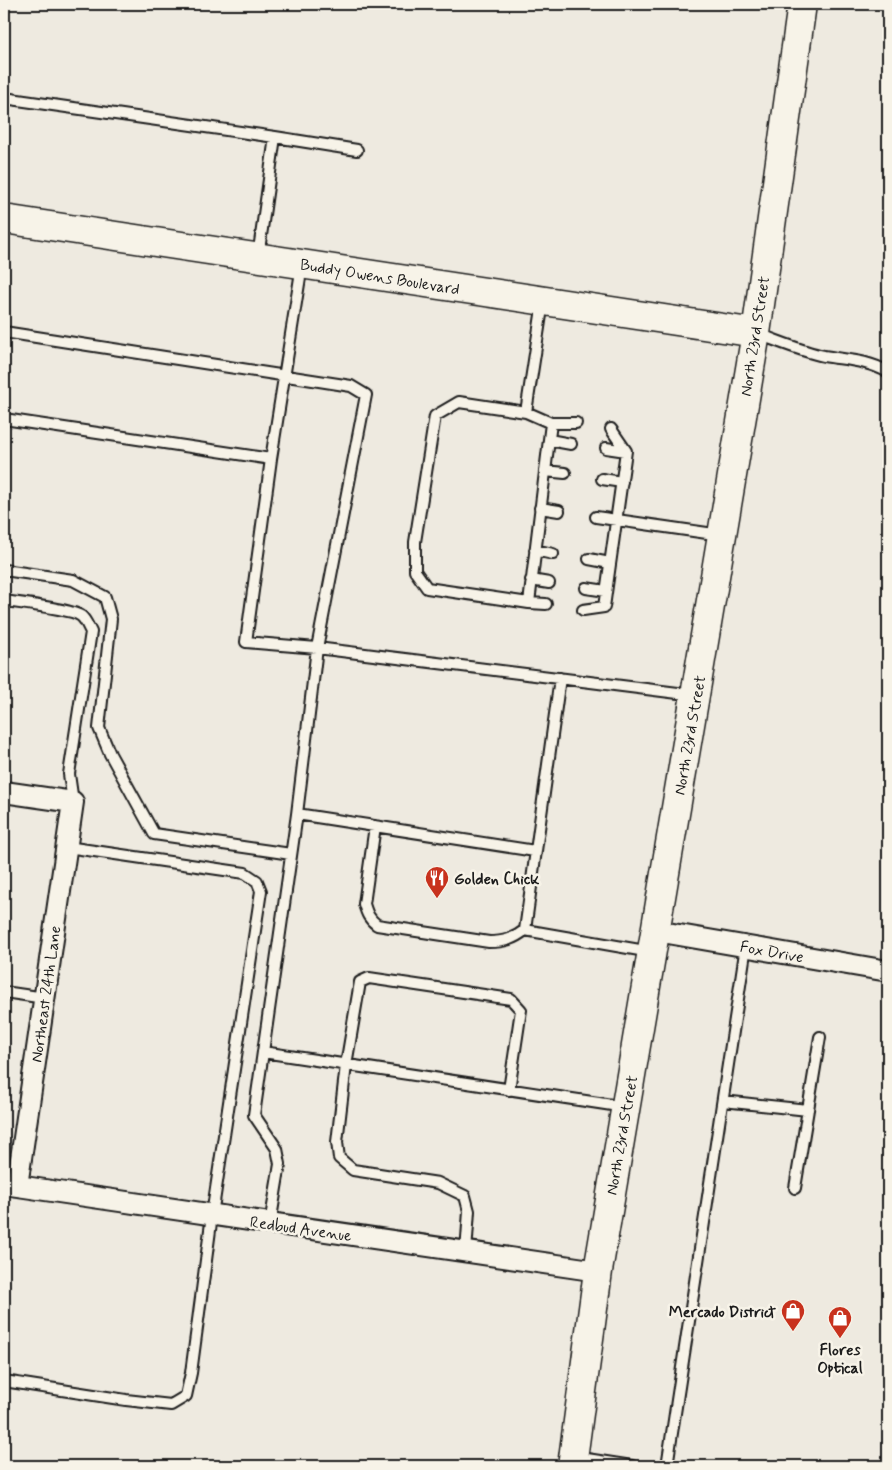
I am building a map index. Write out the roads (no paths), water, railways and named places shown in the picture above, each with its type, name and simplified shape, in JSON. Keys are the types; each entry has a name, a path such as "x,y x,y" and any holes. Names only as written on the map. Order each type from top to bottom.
{"main road":[{"name":"North 23rd Street","path":"573,1462 598,1271 756,333 802,4"},
{"name":"Buddy Owens Boulevard","path":"4,219 756,333"}],"street":[{"path":"4,792 73,802"},
{"name":"Northeast 24th Lane","path":"10,1185 45,998 73,802"},
{"name":"Fox Drive","path":"654,941 746,946 888,971"},
{"name":"Redbud Avenue","path":"10,1185 598,1271"}],"lane":[{"path":"4,98 357,150"},
{"path":"258,258 275,137"},
{"path":"302,264 271,459 246,642 317,648 695,695"},
{"path":"526,412 544,301"},
{"path":"4,332 351,386 366,396 317,648 297,814 254,1115 277,1149 280,1164 270,1224"},
{"path":"756,333 823,356 856,360 879,367 888,372"},
{"path":"546,604 427,588 414,571 415,542 435,416 459,402 526,412 550,423 576,423"},
{"path":"4,419 271,459"},
{"path":"529,603 550,423"},
{"path":"583,610 604,606 626,452 611,429"},
{"path":"549,440 572,444"},
{"path":"606,448 626,452"},
{"path":"545,471 565,473"},
{"path":"602,479 622,482"},
{"path":"540,508 559,511"},
{"path":"596,517 722,535"},
{"path":"535,550 553,554"},
{"path":"589,559 610,563"},
{"path":"4,570 73,580 105,597 112,619 100,728 110,754 154,834 291,854"},
{"path":"532,580 549,583"},
{"path":"586,588 606,591"},
{"path":"4,601 57,609 80,615 87,623 91,632 69,774 73,802"},
{"path":"525,930 560,678"},
{"path":"297,814 535,851"},
{"path":"375,826 364,904 371,920 377,924 495,942 510,940 525,930 654,941"},
{"path":"4,1381 170,1405 186,1396 191,1373 212,1215 261,891 257,881 245,873 67,846"},
{"path":"667,1466 746,946"},
{"path":"466,1252 468,1212 465,1196 438,1183 353,1170 339,1158 337,1142 346,1065 360,982 369,978 511,999 521,1010 509,1090"},
{"path":"4,992 45,998"},
{"path":"795,1188 820,1036"},
{"path":"263,1052 626,1107"},
{"path":"723,1101 808,1110"},
{"path":"573,1462 632,1466"}],"place":[{"name":"Golden Chick","path":"437,899"},
{"name":"Mercado District","path":"793,1332"},
{"name":"Flores Optical","path":"840,1339"}]}
